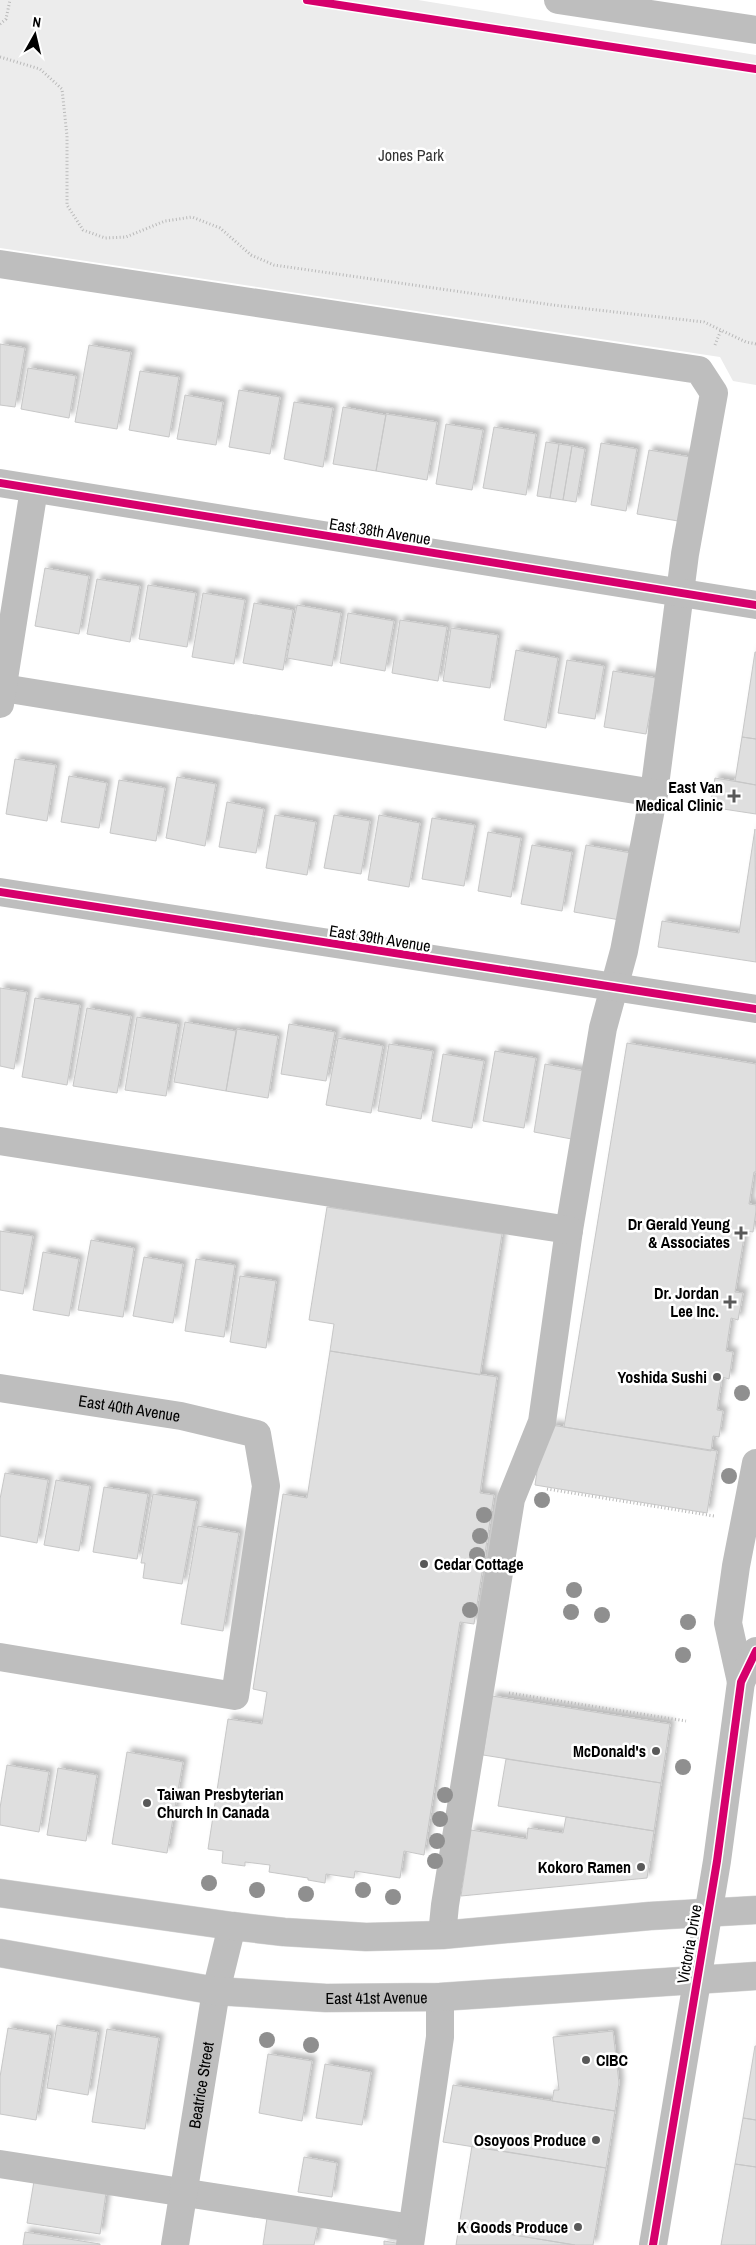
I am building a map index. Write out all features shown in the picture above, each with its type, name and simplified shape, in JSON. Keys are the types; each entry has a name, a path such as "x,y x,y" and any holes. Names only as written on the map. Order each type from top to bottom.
{"street":[{"path":"558,0 756,30"},
{"path":"0,264 699,370 714,393 680,593 654,794 624,951 603,1028 569,1230 542,1422 511,1499 442,1936"},
{"name":"East 38th Avenue","path":"0,483 756,605"},
{"path":"34,489 1,696 654,794"},
{"name":"East 39th Avenue","path":"0,892 614,989 756,1009"},
{"path":"0,1141 569,1230"},
{"name":"East 40th Avenue","path":"0,1388 180,1416 257,1434 266,1486 235,1696 0,1658"},
{"name":"Victoria Drive","path":"741,1682 728,1623 736,1566 756,1463"},
{"name":"Victoria Drive","path":"653,2245 717,1861 741,1682 756,1651"},
{"path":"0,1894 232,1926 284,1932 366,1937 442,1936 650,1916 756,1910"},
{"name":"Beatrice Street","path":"175,2245 216,1991 232,1926"},
{"name":"East 41st Avenue","path":"0,1953 216,1991 326,1998 440,1996 756,1976"},
{"path":"0,2164 184,2192 411,2236 440,2037 440,1996"}],"path":[{"path":"0,24 6,18 10,0"},
{"path":"0,57 40,69 62,89 67,136 67,205 82,230 105,238 126,237 165,221 192,217 220,228 251,255 274,265 543,304 704,322 746,342 756,344"},
{"path":"539,1487 720,1516"},
{"path":"504,1692 686,1721"}],"green space":[{"name":"Jones Park","path":"0,0 418,0 756,55 756,385 733,381 720,357 0,248"}],"building":[{"path":"0,344 25,348 15,407 0,405"},
{"path":"89,345 131,352 117,429 75,422"},
{"path":"28,368 76,376 69,418 21,409"},
{"path":"140,371 179,377 169,437 129,430"},
{"path":"239,390 280,397 270,454 229,447"},
{"path":"185,395 223,402 216,445 177,439"},
{"path":"294,402 333,408 323,467 284,459"},
{"path":"343,407 386,415 376,471 333,464"},
{"path":"386,414 437,422 427,480 376,471"},
{"path":"446,424 483,430 472,490 436,484"},
{"path":"494,427 536,434 526,495 483,488"},
{"path":"546,442 559,444 550,498 537,496"},
{"path":"601,443 637,449 626,511 591,505"},
{"path":"559,444 572,446 563,500 550,498"},
{"path":"572,446 585,449 576,502 563,500"},
{"path":"649,450 690,457 678,521 637,514"},
{"path":"45,568 89,576 79,634 35,626"},
{"path":"97,579 140,586 130,642 87,634"},
{"path":"148,585 196,593 187,647 139,639"},
{"path":"203,593 245,600 234,664 192,657"},
{"path":"254,603 293,610 283,670 243,663"},
{"path":"297,605 341,613 332,666 287,658"},
{"path":"348,613 394,621 385,671 340,663"},
{"path":"400,620 447,627 438,681 392,673"},
{"path":"451,628 498,635 490,688 443,681"},
{"path":"516,650 558,658 546,728 504,720"},
{"path":"756,652 756,739 742,737"},
{"path":"567,660 604,666 595,719 558,713"},
{"path":"613,671 656,678 646,734 604,727"},
{"path":"742,737 756,739 756,785 735,781"},
{"path":"15,759 56,765 47,821 6,814"},
{"path":"69,776 107,783 99,828 61,822"},
{"path":"177,777 216,784 205,846 166,838"},
{"name":"East Van Medical Clinic","path":"715,778 756,785 756,814 710,807"},
{"path":"119,780 165,788 156,841 110,833"},
{"path":"227,802 264,809 256,853 219,847"},
{"path":"275,815 316,822 307,875 266,868"},
{"path":"334,815 370,821 361,874 324,868"},
{"path":"379,815 420,823 409,887 368,880"},
{"path":"432,818 475,825 464,886 422,879"},
{"path":"755,829 756,962 658,947 662,921 739,933"},
{"path":"488,832 521,838 511,897 478,891"},
{"path":"532,845 572,852 562,911 521,904"},
{"path":"586,845 631,853 620,920 574,912"},
{"path":"0,988 27,992 14,1069 0,1066"},
{"path":"35,998 80,1005 67,1085 22,1077"},
{"path":"87,1008 131,1016 117,1093 73,1086"},
{"path":"137,1017 178,1024 166,1096 125,1090"},
{"path":"185,1022 236,1031 226,1091 174,1082"},
{"path":"289,1024 335,1032 326,1081 281,1074"},
{"path":"237,1029 278,1036 268,1098 226,1091"},
{"path":"338,1038 383,1046 371,1113 326,1105"},
{"path":"627,1043 756,1064 756,1172 754,1172 749,1204 756,1205 756,1211 753,1232 745,1231 735,1292 743,1293 738,1320 731,1318 726,1351 733,1352 729,1379 722,1377 717,1410 723,1411 719,1437 713,1436 711,1451 564,1427"},
{"path":"389,1044 433,1051 421,1119 378,1111"},
{"path":"495,1051 536,1058 524,1128 483,1121"},
{"path":"443,1054 484,1061 472,1128 432,1121"},
{"path":"545,1064 589,1072 577,1140 534,1132"},
{"path":"327,1207 502,1234 480,1375 330,1351 334,1324 309,1320"},
{"path":"0,1231 33,1236 23,1294 0,1290"},
{"path":"91,1240 134,1248 123,1317 78,1310"},
{"path":"43,1252 79,1259 69,1316 33,1310"},
{"path":"144,1257 183,1264 173,1323 133,1316"},
{"path":"196,1259 235,1265 224,1337 185,1331"},
{"path":"240,1276 276,1281 266,1348 230,1342"},
{"path":"330,1351 497,1377 480,1493 494,1495 474,1624 460,1622 424,1855 404,1851 400,1878 355,1871 354,1878 326,1874 325,1883 308,1880 308,1878 269,1872 270,1865 245,1862 245,1866 222,1863 223,1851 208,1849 228,1719 262,1724 267,1692 253,1689 283,1494 307,1498"},
{"path":"551,1425 717,1451 707,1513 535,1485 538,1465"},
{"path":"5,1473 48,1480 37,1543 0,1536 0,1499"},
{"path":"56,1480 90,1486 79,1551 44,1545"},
{"path":"104,1487 148,1494 137,1559 93,1552"},
{"path":"153,1494 197,1501 182,1584 143,1578 145,1563 141,1563"},
{"path":"198,1526 239,1533 223,1631 181,1624"},
{"path":"492,1696 670,1724 661,1783 483,1755"},
{"name":"Taiwan Presbyterian Church In Canada","path":"127,1752 183,1762 167,1853 112,1844"},
{"path":"506,1759 661,1783 654,1831 498,1806"},
{"path":"7,1765 49,1772 39,1832 0,1825 0,1808"},
{"path":"58,1768 97,1775 86,1841 47,1835"},
{"path":"566,1817 654,1831 647,1878 461,1896 471,1830 527,1839 528,1828 563,1833"},
{"path":"57,2025 98,2032 88,2095 47,2088"},
{"path":"8,2028 50,2035 36,2120 0,2114 0,2077"},
{"path":"107,2029 159,2038 145,2129 92,2122"},
{"name":"CIBC","path":"613,2031 619,2083 615,2111 552,2101 554,2090 559,2090 553,2037"},
{"path":"756,2046 756,2120 743,2118"},
{"path":"268,2054 312,2061 302,2121 259,2113"},
{"path":"325,2064 371,2072 362,2125 316,2118"},
{"path":"453,2085 615,2111 606,2168 443,2142"},
{"path":"743,2118 756,2120 756,2167 735,2164"},
{"path":"472,2146 606,2168 593,2245 575,2245 459,2226"},
{"path":"304,2157 337,2163 332,2197 298,2192"},
{"path":"735,2164 756,2167 756,2245 721,2245"},
{"path":"34,2181 106,2193 100,2234 27,2223"},
{"path":"267,2218 318,2226 314,2245 263,2245"},
{"path":"459,2226 575,2245 456,2245"},
{"path":"25,2232 100,2244 100,2245 23,2245"},
{"path":"384,2241 402,2244 402,2245 384,2245"}],"cycle path":[{"path":"307,0 756,69"},
{"path":"0,483 756,605"},
{"path":"0,892 756,1009"},
{"path":"653,2245 717,1861 741,1682 756,1651"}],"place":[{"name":"East Van Medical Clinic","path":"734,796"},
{"name":"Dr Gerald Yeung & Associates","path":"741,1233"},
{"name":"Dr. Jordan Lee Inc.","path":"730,1302"},
{"name":"Yoshida Sushi","path":"717,1377"},
{"name":"Cedar Cottage","path":"424,1564"},
{"name":"McDonald's","path":"656,1751"},
{"name":"Taiwan Presbyterian Church In Canada","path":"147,1803"},
{"name":"Kokoro Ramen","path":"641,1867"},
{"name":"CIBC","path":"586,2060"},
{"name":"Osoyoos Produce","path":"596,2140"},
{"name":"K Goods Produce","path":"578,2227"}]}
